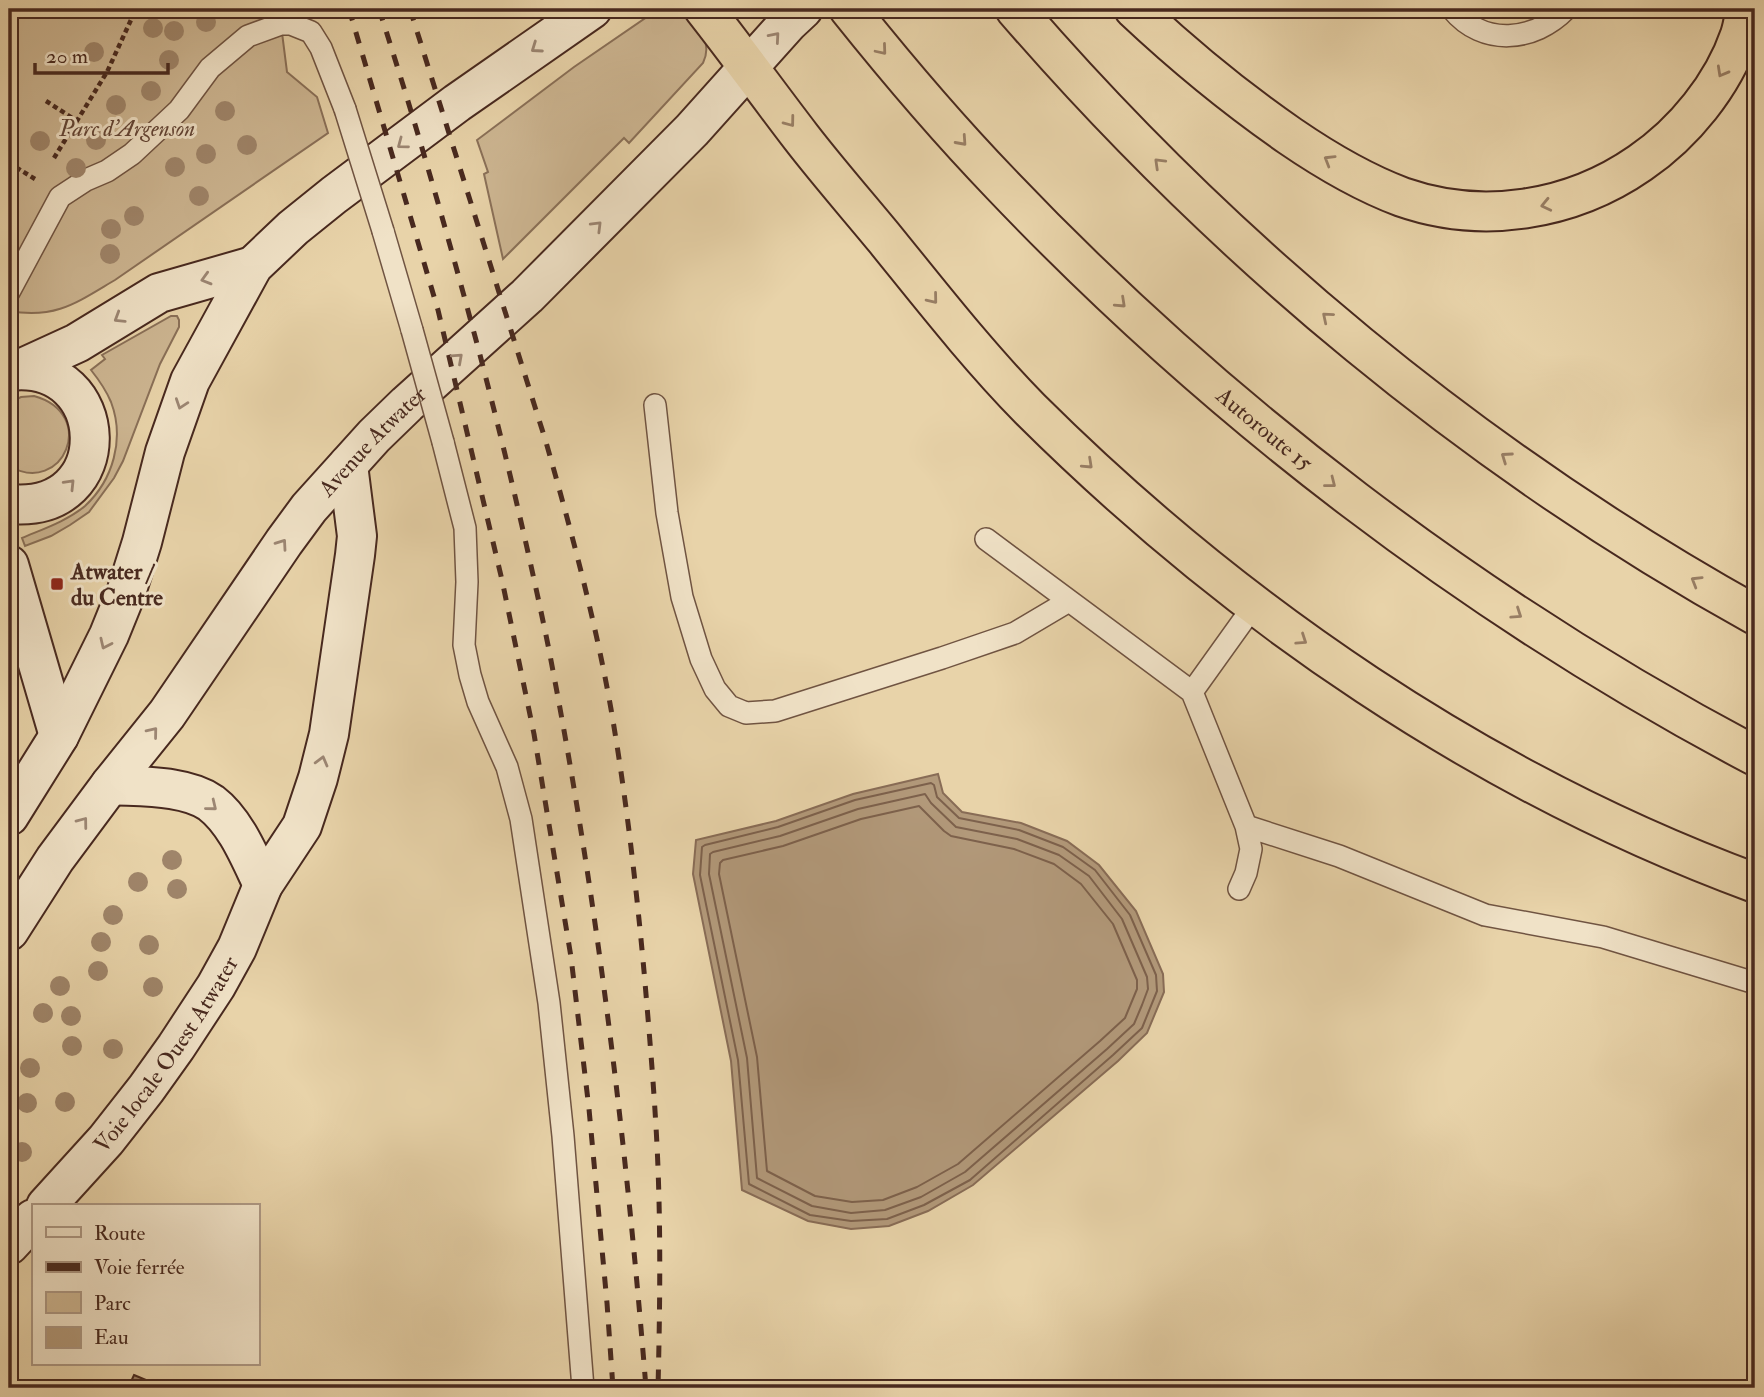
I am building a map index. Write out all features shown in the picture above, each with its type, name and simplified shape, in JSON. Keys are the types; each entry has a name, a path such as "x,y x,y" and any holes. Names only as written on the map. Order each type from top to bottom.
{"highway":[{"path":"704,9 803,139 965,338 1029,407 1147,517 1291,632 1369,686 1472,750 1592,813 1654,842 1755,883"},
{"name":"Autoroute 15","path":"849,9 916,90 1001,184 1121,304 1220,393 1330,482 1401,535 1540,630 1636,689 1755,755"},
{"path":"1015,9 1136,142 1249,248 1384,365 1461,425 1555,492 1641,548 1755,615"},
{"path":"1134,9 1172,44 1266,120 1352,174 1402,197 1450,208 1500,212 1545,205 1590,191 1631,170 1665,144 1695,111 1714,87 1747,27"}],"main road":[{"path":"9,817 59,736 96,664 126,593 165,452 190,381 253,266 293,228 334,195 457,103 592,9"},
{"name":"Avenue Atwater","path":"9,931 55,859 167,714 309,508 407,404 527,296 692,130 803,9"},
{"path":"13,370 77,343 159,293 253,266"},
{"path":"13,370 34,371 51,376 64,384 80,402 90,427 87,460 68,488 55,497 19,510"},
{"name":"Voie locale Ouest Atwater","path":"48,1204 106,1140 176,1047 216,986 237,947 264,885 302,826 329,734 357,536 348,465"},
{"path":"11,580 59,736"},
{"path":"110,785 168,789 212,804 229,822 264,885"},
{"path":"9,1245 32,1220"}],"lane":[{"path":"1452,9 1479,30 1507,36 1534,32 1566,9"},
{"path":"9,292 60,197 132,155 179,110 210,68 248,36 281,24 291,24 311,33 321,48 345,109 383,231 465,528 467,582 464,645 478,702 507,767 521,819 549,1003 563,1136 583,1388"},
{"path":"655,405 667,513 682,597 701,659 715,689 729,706 746,713 775,711 930,663 1015,633 1069,601"},
{"path":"986,539 1192,692 1246,826 1251,849 1246,873 1239,889"},
{"path":"1192,692 1255,604"},
{"path":"1246,826 1339,856 1485,915 1604,937 1755,983"}],"path":[{"path":"52,161 107,72 136,9"},
{"path":"46,101 77,121"},
{"path":"9,163 40,182"}],"green space":[{"name":"Parc d'Argenson","path":"9,9 279,9 287,72 317,97 328,133 89,296 53,311 9,311"},
{"path":"680,9 698,28 705,41 706,55 703,63 629,143 624,138 503,259 484,174 488,172 477,140 574,67 647,17 663,10"},
{"path":"171,316 177,316 179,327 160,364 114,478 89,512 51,536 25,546 22,538 63,520 85,506 103,484 114,458 117,430 115,416 107,393 91,370 105,359 102,355"},
{"path":"34,396 54,405 65,419 69,434 66,449 58,462 45,471 28,473 9,466 9,403 21,397"}],"water":[{"path":"938,774 943,793 962,812 1021,823 1067,841 1099,865 1136,911 1163,974 1164,992 1147,1033 973,1185 928,1211 889,1226 851,1229 808,1221 742,1190 731,1061 693,874 696,840 776,821 853,794"}],"building":[{"path":"134,1375 165,1388 128,1388"}],"railway":[{"path":"349,9 438,310 502,580 534,734 571,957 589,1109 613,1388"},
{"path":"379,9 432,181 480,355 548,645 581,829 608,1015 646,1388"},
{"path":"410,9 546,442 582,575 611,709 634,873 654,1101 660,1236 658,1388"}],"place":[{"name":"Atwater / du Centre","path":"57,584"}]}
